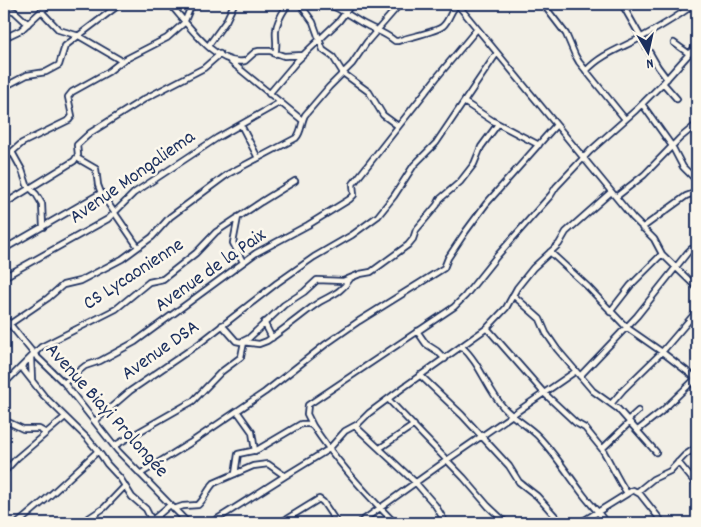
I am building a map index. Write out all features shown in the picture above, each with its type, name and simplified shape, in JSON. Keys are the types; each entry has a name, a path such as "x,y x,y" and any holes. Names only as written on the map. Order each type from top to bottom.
{"street":[{"path":"4,38 21,30 48,4"},
{"path":"4,88 27,76 55,68 62,60 63,49 120,4"},
{"path":"170,4 184,23 208,46 302,120"},
{"path":"4,159 22,143 69,120 72,116 68,97 72,92 108,72 122,61 167,38 184,23 192,4"},
{"path":"208,46 226,21 234,4"},
{"path":"275,54 277,48 276,28 288,4"},
{"path":"300,4 313,22 323,50 333,57 343,73 369,92 382,115 398,126"},
{"path":"326,4 345,12 395,41 439,30 447,21 453,8 458,4 611,192 654,239 662,254 697,288"},
{"path":"269,94 303,55 339,21 352,4"},
{"path":"4,328 48,298 62,286 85,279 122,259 152,237 170,217 236,169 296,138 299,135 302,120 315,102 352,64 367,42 400,4"},
{"path":"543,4 566,34 575,55 586,71 626,119"},
{"path":"622,4 658,68 667,79"},
{"path":"586,71 593,63 605,55 642,37 680,15 694,4 697,7"},
{"path":"4,10 14,11 28,24"},
{"path":"41,11 59,30 79,36 122,61"},
{"name":"Avenue de la Paix","path":"64,383 85,366 100,361 135,342 256,253 308,225 350,199 354,195 353,184 477,29"},
{"path":"674,43 688,53"},
{"path":"395,523 329,449 313,426 307,411 311,403 417,331 444,315 465,296 556,187 667,79 697,45"},
{"path":"228,60 245,61 255,52 259,51 270,51 284,56 303,55"},
{"path":"222,325 314,257 352,235 378,216 394,196 414,165 436,143 497,53"},
{"path":"77,158 77,145 90,133 146,98 204,68 220,54"},
{"path":"663,83 678,99"},
{"path":"464,102 498,124 539,145"},
{"name":"Avenue Mongaliema","path":"4,277 108,219 134,193 194,153 279,103"},
{"path":"642,104 672,146 683,167 697,181"},
{"path":"114,446 193,402 221,372 241,357 243,342 284,305 304,292 317,280 350,279 360,274 374,271 408,245 413,239 416,230 440,199 460,182 472,167 482,147 498,124"},
{"path":"616,197 644,175 680,138 697,124"},
{"path":"241,125 258,158"},
{"path":"140,474 237,411 359,321 444,268 451,253 481,211 556,125"},
{"path":"12,152 30,189 36,194 42,204 42,227"},
{"path":"4,204 77,158"},
{"path":"77,158 96,168 101,193 138,247"},
{"name":"CS Lycaonienne","path":"4,388 6,382 41,347 116,309 149,282 163,278 196,253 216,232 238,216 295,181"},
{"path":"211,523 329,449 339,436 355,426 420,375 487,328 504,311 533,268 559,244 566,232 611,192"},
{"path":"642,228 686,196 697,192"},
{"path":"4,249 101,193"},
{"path":"238,216 233,243 243,262"},
{"path":"580,376 654,296 690,250 697,252"},
{"path":"550,252 588,287 626,327 662,352 693,378 697,389"},
{"path":"610,312 631,285 662,254"},
{"path":"243,342 260,344 272,338 318,302 328,299 342,289 350,279"},
{"path":"336,280 342,289"},
{"path":"513,295 540,319 557,349 580,376 593,390 629,421 656,452"},
{"path":"611,404 662,352 697,311"},
{"name":"Avenue Biayi Prolongée","path":"4,317 33,356 64,383 114,446 188,523"},
{"path":"264,322 272,338"},
{"name":"Avenue DSA","path":"95,421 130,391 200,343 222,325 236,341 243,342"},
{"path":"487,328 544,393 576,423 585,428 602,449 627,493"},
{"path":"417,331 426,344 445,359"},
{"path":"462,347 473,359 503,407 553,453 606,523"},
{"path":"32,382 33,356"},
{"path":"22,368 44,396 98,451 132,497 146,509 151,522 172,507 198,505 209,488 214,484 260,464 268,464 285,476"},
{"path":"638,430 660,412 693,378 697,370"},
{"path":"359,523 381,509 446,460 576,371"},
{"path":"420,375 481,436 509,466 518,482 537,496 559,523"},
{"path":"388,399 506,523"},
{"path":"237,411 252,432 255,451"},
{"path":"602,449 638,411"},
{"path":"4,472 17,458 65,417"},
{"path":"4,420 23,428 39,429 46,433"},
{"path":"235,474 238,454 255,451 301,424 306,423 313,426"},
{"path":"380,448 414,425"},
{"path":"355,426 415,482 435,504 446,523"},
{"path":"637,492 654,479 670,471 697,447"},
{"path":"18,523 98,451"},
{"path":"678,462 697,485"},
{"path":"80,523 104,508 125,486"},
{"path":"580,523 634,490 663,523"},
{"path":"280,523 319,499 337,523"}]}
